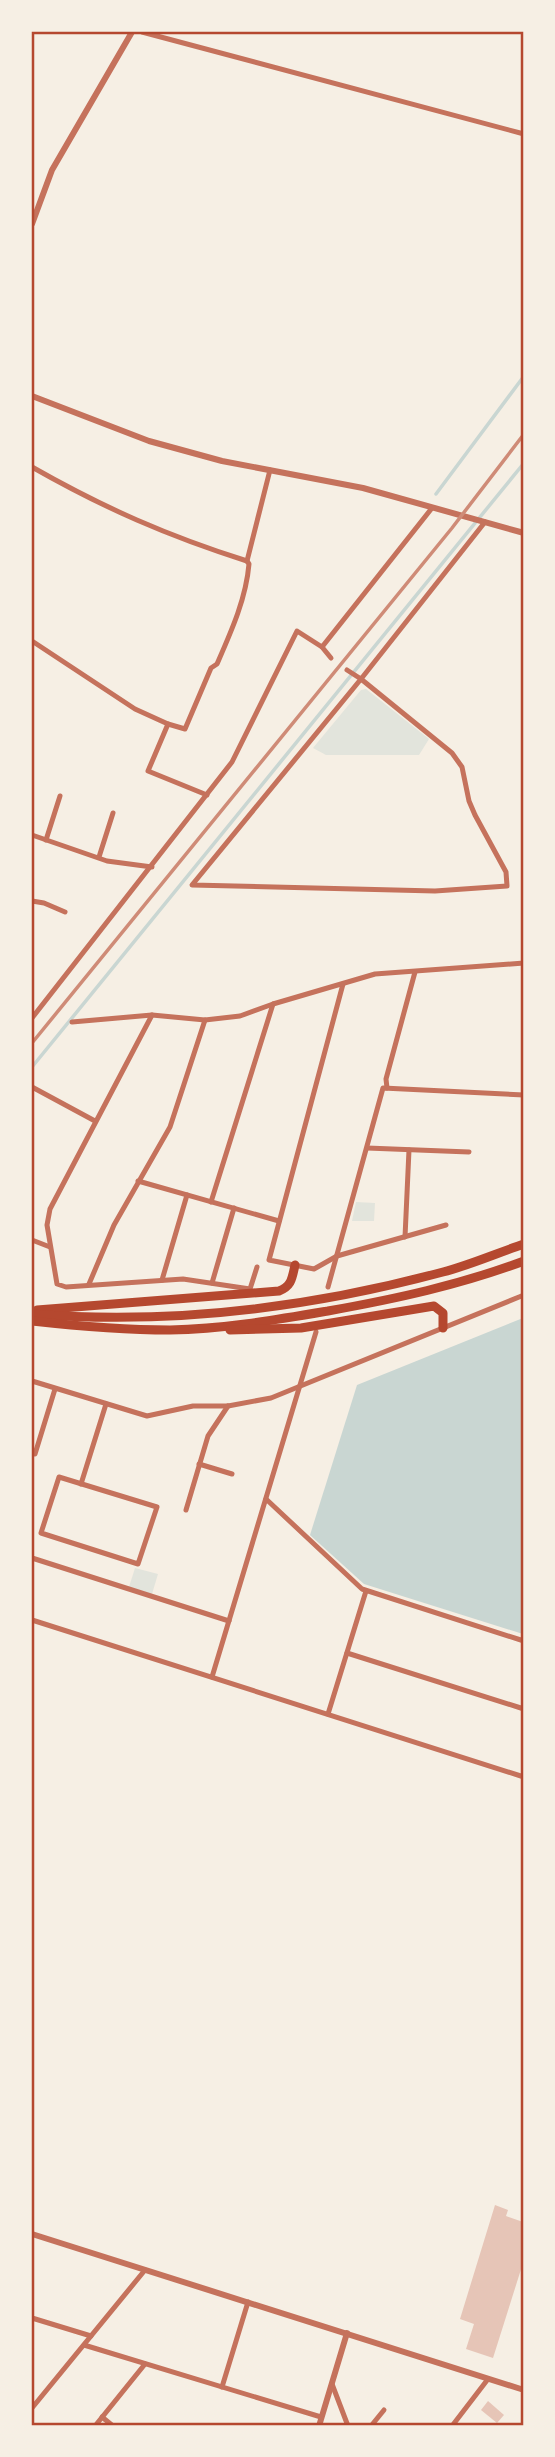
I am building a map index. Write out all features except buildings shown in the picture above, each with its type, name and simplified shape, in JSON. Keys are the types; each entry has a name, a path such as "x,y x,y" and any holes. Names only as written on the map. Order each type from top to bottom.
{"highway":[{"path":"32,1312 93,1319 168,1318 261,1309 445,1272 523,1244"},
{"path":"190,1328 255,1324 372,1303 449,1286 523,1261"},
{"path":"32,1312 279,1291 287,1288 295,1265"},
{"path":"32,1321 93,1327 240,1331 300,1328 434,1306 443,1313 443,1328"}],"street":[{"path":"32,223 52,170 132,32"},
{"path":"142,32 523,134"},
{"path":"32,396 149,441 222,461 363,488 523,533"},
{"path":"32,467 129,518 190,543 247,561"},
{"path":"32,641 135,709 185,729 211,668 217,664 242,602 249,564 247,561 270,470"},
{"path":"322,647 432,508"},
{"path":"348,671 359,677 452,752 462,767 469,801 475,815 506,872 507,886 435,891 192,885 359,677 483,522"},
{"path":"32,1018 232,762 297,631 322,647 331,658"},
{"path":"168,724 148,771 207,794"},
{"path":"46,840 60,796"},
{"path":"99,858 113,813"},
{"path":"32,835 107,861 152,867"},
{"path":"32,901 65,912"},
{"path":"72,1022 152,1016 205,1020 240,1016 375,974 523,964"},
{"path":"387,1088 386,1079 415,972"},
{"path":"343,984 269,1260 314,1269 337,1256 446,1225"},
{"path":"211,1202 273,1004"},
{"path":"152,1016 50,1209 47,1225 57,1284 66,1287 183,1279 250,1289 257,1267"},
{"path":"89,1284 114,1225 170,1127 205,1020"},
{"path":"32,1087 95,1121"},
{"path":"328,1287 383,1088 523,1095"},
{"path":"367,1148 469,1152"},
{"path":"405,1237 409,1150"},
{"path":"138,1181 279,1221"},
{"path":"162,1280 187,1195"},
{"path":"212,1283 234,1208"},
{"path":"32,1240 50,1247"},
{"path":"32,1381 147,1416 193,1406 228,1406 271,1398 523,1295"},
{"path":"212,1677 316,1332"},
{"path":"35,1454 55,1389"},
{"path":"81,1484 106,1404"},
{"path":"186,1510 208,1436 228,1406"},
{"path":"200,1464 232,1474"},
{"path":"59,1477 81,1484 157,1507 138,1564 41,1533 59,1477"},
{"path":"266,1499 362,1589 523,1641"},
{"path":"32,1558 229,1621"},
{"path":"328,1714 366,1591"},
{"path":"32,1620 523,1777"},
{"path":"346,1653 523,1709"},
{"path":"32,2234 523,2390"},
{"path":"32,2408 145,2270"},
{"path":"222,2387 248,2302"},
{"path":"32,2318 91,2336"},
{"path":"319,2426 347,2333"},
{"path":"84,2345 321,2417"},
{"path":"95,2426 145,2364"},
{"path":"452,2426 488,2379"},
{"path":"332,2384 348,2426"},
{"path":"32,2395 40,2397"},
{"path":"371,2426 384,2410"},
{"path":"102,2417 113,2426"}],"shaded area":[{"path":"366,689 429,739 419,755 326,755 313,748 361,690"},
{"path":"356,1202 375,1203 374,1221 352,1221"},
{"path":"523,1318 523,1634 364,1584 310,1535 357,1385"},
{"path":"135,1568 158,1574 152,1594 129,1587"}],"waterway":[{"path":"436,494 524,376"},
{"path":"32,1067 524,463"}],"railway":[{"path":"32,1043 452,528 524,434"}]}
